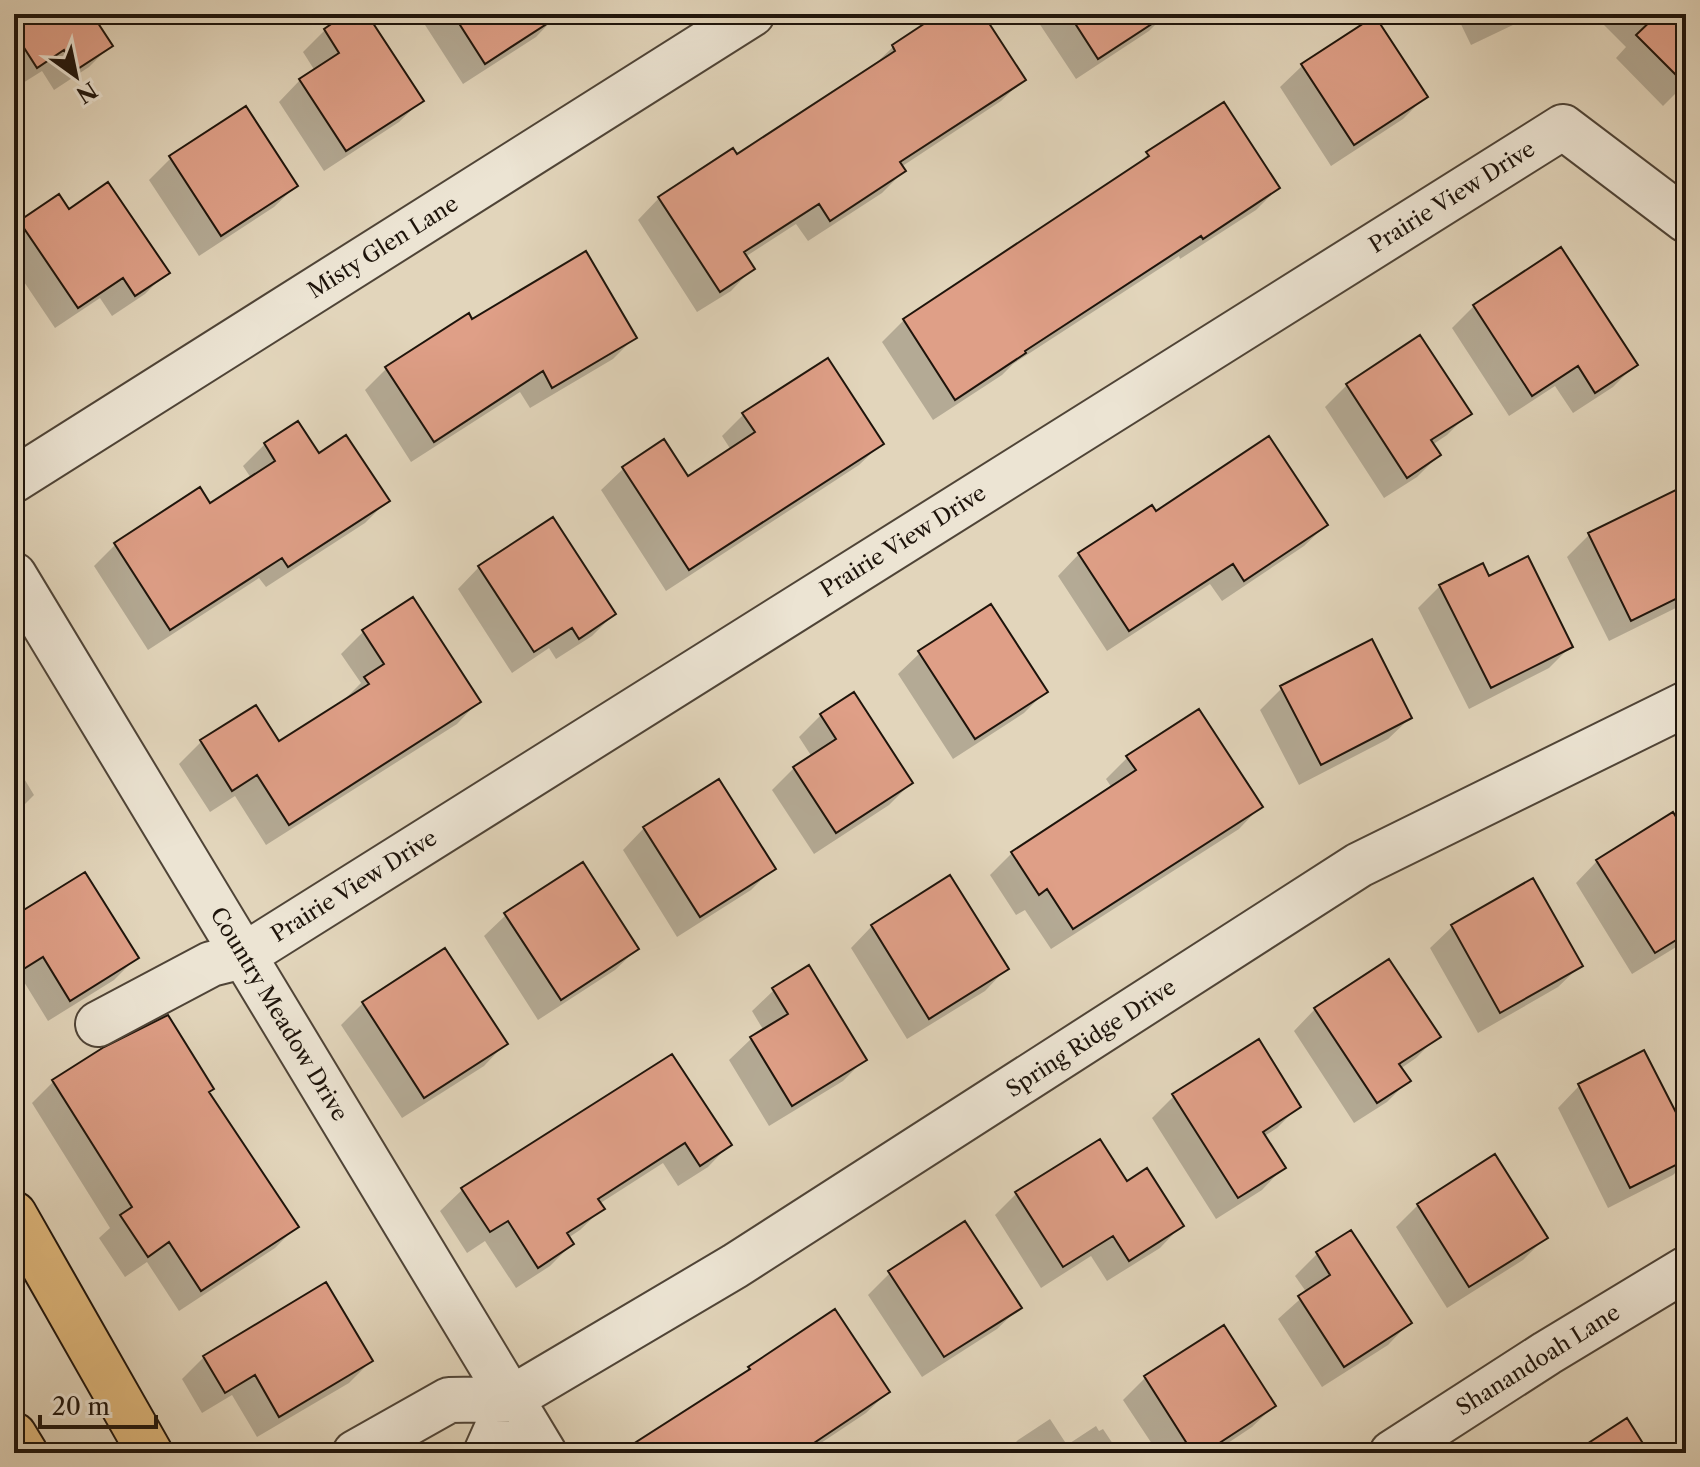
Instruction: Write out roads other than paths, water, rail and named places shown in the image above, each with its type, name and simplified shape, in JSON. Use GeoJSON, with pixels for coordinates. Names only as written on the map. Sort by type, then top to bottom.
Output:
{"type":"FeatureCollection","features":[{"type":"Feature","properties":{"kind":"main road"},"geometry":{"type":"LineString","coordinates":[[14,1214],[150,1453]]}},
{"type":"Feature","properties":{"kind":"main road"},"geometry":{"type":"LineString","coordinates":[[14,1435],[25,1453]]}},
{"type":"Feature","properties":{"kind":"street","name":"Misty Glen Lane"},"geometry":{"type":"LineString","coordinates":[[14,480],[752,14]]}},
{"type":"Feature","properties":{"kind":"street","name":"Prairie View Drive"},"geometry":{"type":"LineString","coordinates":[[98,1024],[211,964],[243,956],[1563,127],[1686,220]]}},
{"type":"Feature","properties":{"kind":"street","name":"Country Meadow Drive"},"geometry":{"type":"LineString","coordinates":[[14,575],[544,1453]]}},
{"type":"Feature","properties":{"kind":"street","name":"Spring Ridge Drive"},"geometry":{"type":"LineString","coordinates":[[355,1453],[449,1400],[510,1399],[735,1266],[1359,865],[1686,704]]}},
{"type":"Feature","properties":{"kind":"street","name":"Shanandoah Lane"},"geometry":{"type":"LineString","coordinates":[[1392,1453],[1547,1353],[1686,1269]]}},
{"type":"Feature","properties":{"kind":"street"},"geometry":{"type":"LineString","coordinates":[[486,1453],[510,1399]]}}]}
